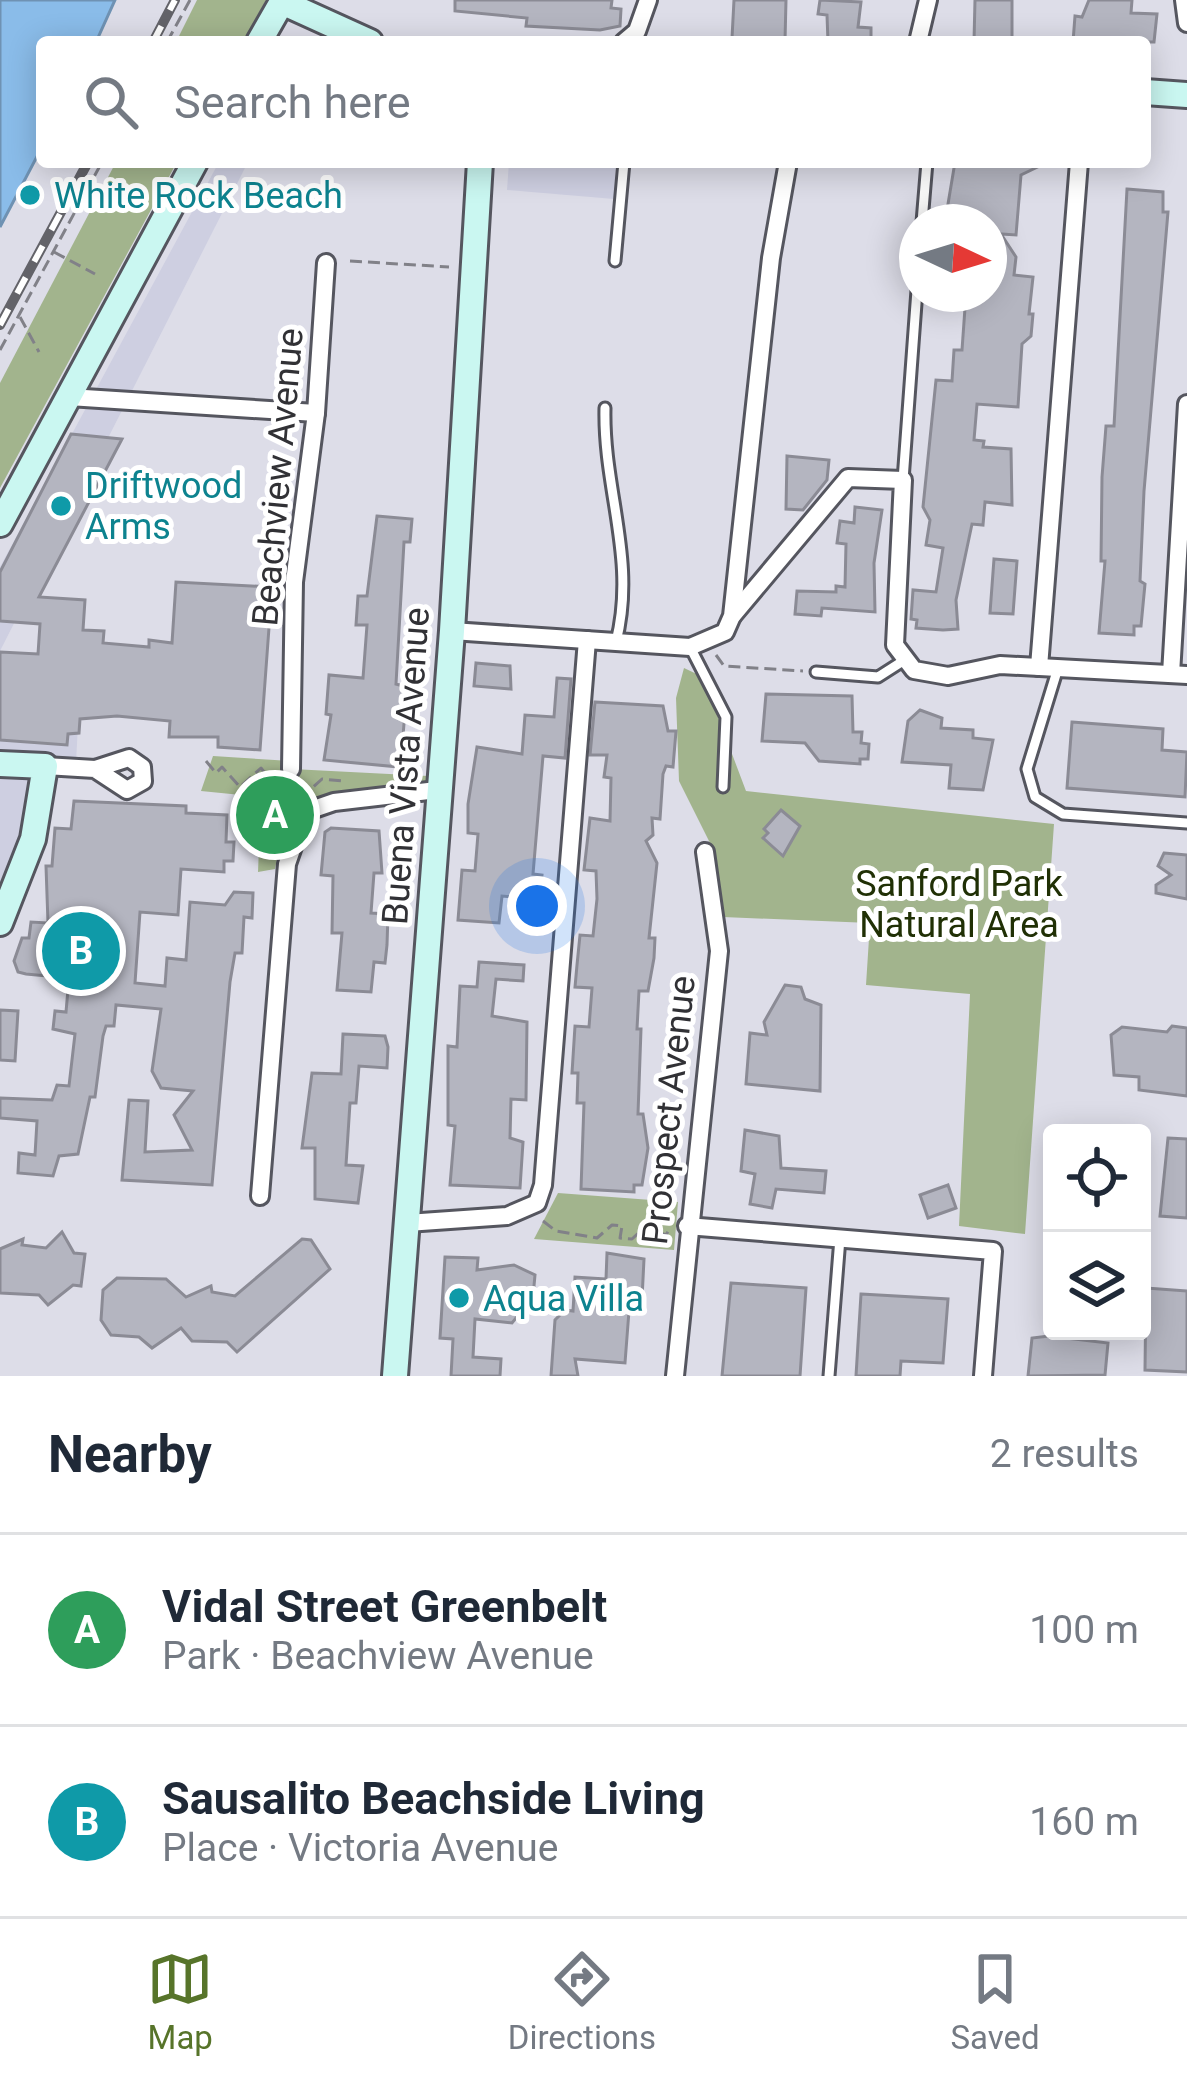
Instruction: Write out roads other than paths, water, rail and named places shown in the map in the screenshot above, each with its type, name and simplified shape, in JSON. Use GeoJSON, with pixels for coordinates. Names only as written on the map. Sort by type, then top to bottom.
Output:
{"type":"FeatureCollection","features":[{"type":"Feature","properties":{"kind":"street"},"geometry":{"type":"LineString","coordinates":[[631,36],[647,0]]}},
{"type":"Feature","properties":{"kind":"street"},"geometry":{"type":"LineString","coordinates":[[919,36],[928,0]]}},
{"type":"Feature","properties":{"kind":"street"},"geometry":{"type":"LineString","coordinates":[[1184,0],[1187,23]]}},
{"type":"Feature","properties":{"kind":"street"},"geometry":{"type":"LineString","coordinates":[[262,36],[282,1],[357,36]]}},
{"type":"Feature","properties":{"kind":"street"},"geometry":{"type":"LineString","coordinates":[[1151,92],[1187,95]]}},
{"type":"Feature","properties":{"kind":"street"},"geometry":{"type":"LineString","coordinates":[[0,524],[191,168]]}},
{"type":"Feature","properties":{"kind":"street","name":"Buena Vista Avenue"},"geometry":{"type":"LineString","coordinates":[[395,1376],[452,632],[480,168]]}},
{"type":"Feature","properties":{"kind":"street"},"geometry":{"type":"LineString","coordinates":[[732,616],[771,258],[787,168]]}},
{"type":"Feature","properties":{"kind":"street"},"geometry":{"type":"LineString","coordinates":[[1048,667],[1078,168]]}},
{"type":"Feature","properties":{"kind":"street","name":"Beachview Avenue"},"geometry":{"type":"LineString","coordinates":[[291,769],[294,582],[316,413],[326,263]]}},
{"type":"Feature","properties":{"kind":"street"},"geometry":{"type":"LineString","coordinates":[[69,398],[316,413]]}},
{"type":"Feature","properties":{"kind":"street"},"geometry":{"type":"LineString","coordinates":[[452,632],[691,647],[725,632],[732,616],[848,478],[903,480],[895,645],[903,661],[930,676],[1000,664],[1179,674],[1187,404]]}},
{"type":"Feature","properties":{"kind":"street"},"geometry":{"type":"LineString","coordinates":[[407,1223],[507,1216],[529,1208],[543,1185],[586,640]]}},
{"type":"Feature","properties":{"kind":"street"},"geometry":{"type":"LineString","coordinates":[[0,764],[95,769]]}},
{"type":"Feature","properties":{"kind":"street"},"geometry":{"type":"LineString","coordinates":[[3,911],[33,838],[45,766]]}},
{"type":"Feature","properties":{"kind":"street"},"geometry":{"type":"LineString","coordinates":[[260,1196],[287,864],[305,812],[334,802],[437,790]]}},
{"type":"Feature","properties":{"kind":"street","name":"Prospect Avenue"},"geometry":{"type":"LineString","coordinates":[[675,1376],[719,951],[705,852]]}},
{"type":"Feature","properties":{"kind":"street"},"geometry":{"type":"LineString","coordinates":[[688,1226],[993,1251],[983,1376]]}},
{"type":"Feature","properties":{"kind":"lane"},"geometry":{"type":"LineString","coordinates":[[615,261],[623,168]]}},
{"type":"Feature","properties":{"kind":"lane"},"geometry":{"type":"LineString","coordinates":[[924,204],[926,168]]}},
{"type":"Feature","properties":{"kind":"lane"},"geometry":{"type":"LineString","coordinates":[[903,480],[915,312]]}},
{"type":"Feature","properties":{"kind":"lane"},"geometry":{"type":"LineString","coordinates":[[605,408],[615,517],[627,566],[616,642]]}},
{"type":"Feature","properties":{"kind":"lane"},"geometry":{"type":"LineString","coordinates":[[691,647],[726,717],[723,787]]}},
{"type":"Feature","properties":{"kind":"lane"},"geometry":{"type":"LineString","coordinates":[[816,672],[878,677],[903,661]]}},
{"type":"Feature","properties":{"kind":"lane"},"geometry":{"type":"LineString","coordinates":[[1048,667],[1027,769],[1035,796],[1064,814],[1187,823]]}},
{"type":"Feature","properties":{"kind":"lane"},"geometry":{"type":"LineString","coordinates":[[829,1376],[841,1238]]}},
{"type":"Feature","properties":{"kind":"water"},"geometry":{"type":"Polygon","coordinates":[[[0,0],[115,0],[99,36],[36,36],[36,158],[0,227],[0,0]]]}},
{"type":"Feature","properties":{"kind":"railway"},"geometry":{"type":"LineString","coordinates":[[156,36],[175,0]]}},
{"type":"Feature","properties":{"kind":"railway"},"geometry":{"type":"LineString","coordinates":[[0,325],[85,168]]}},
{"type":"Feature","properties":{"kind":"place","name":"White Rock Beach"},"geometry":{"type":"Point","coordinates":[30,195]}},
{"type":"Feature","properties":{"kind":"place","name":"Driftwood Arms"},"geometry":{"type":"Point","coordinates":[61,506]}},
{"type":"Feature","properties":{"kind":"place","name":"Vidal Street Greenbelt"},"geometry":{"type":"Point","coordinates":[275,815]}},
{"type":"Feature","properties":{"kind":"place","name":"Sausalito Beachside Living"},"geometry":{"type":"Point","coordinates":[81,951]}},
{"type":"Feature","properties":{"kind":"place","name":"Aqua Villa"},"geometry":{"type":"Point","coordinates":[459,1298]}},
{"type":"Feature","properties":{"kind":"park label","name":"Sanford Park Natural Area"},"geometry":{"type":"Point","coordinates":[959,904]}}]}
